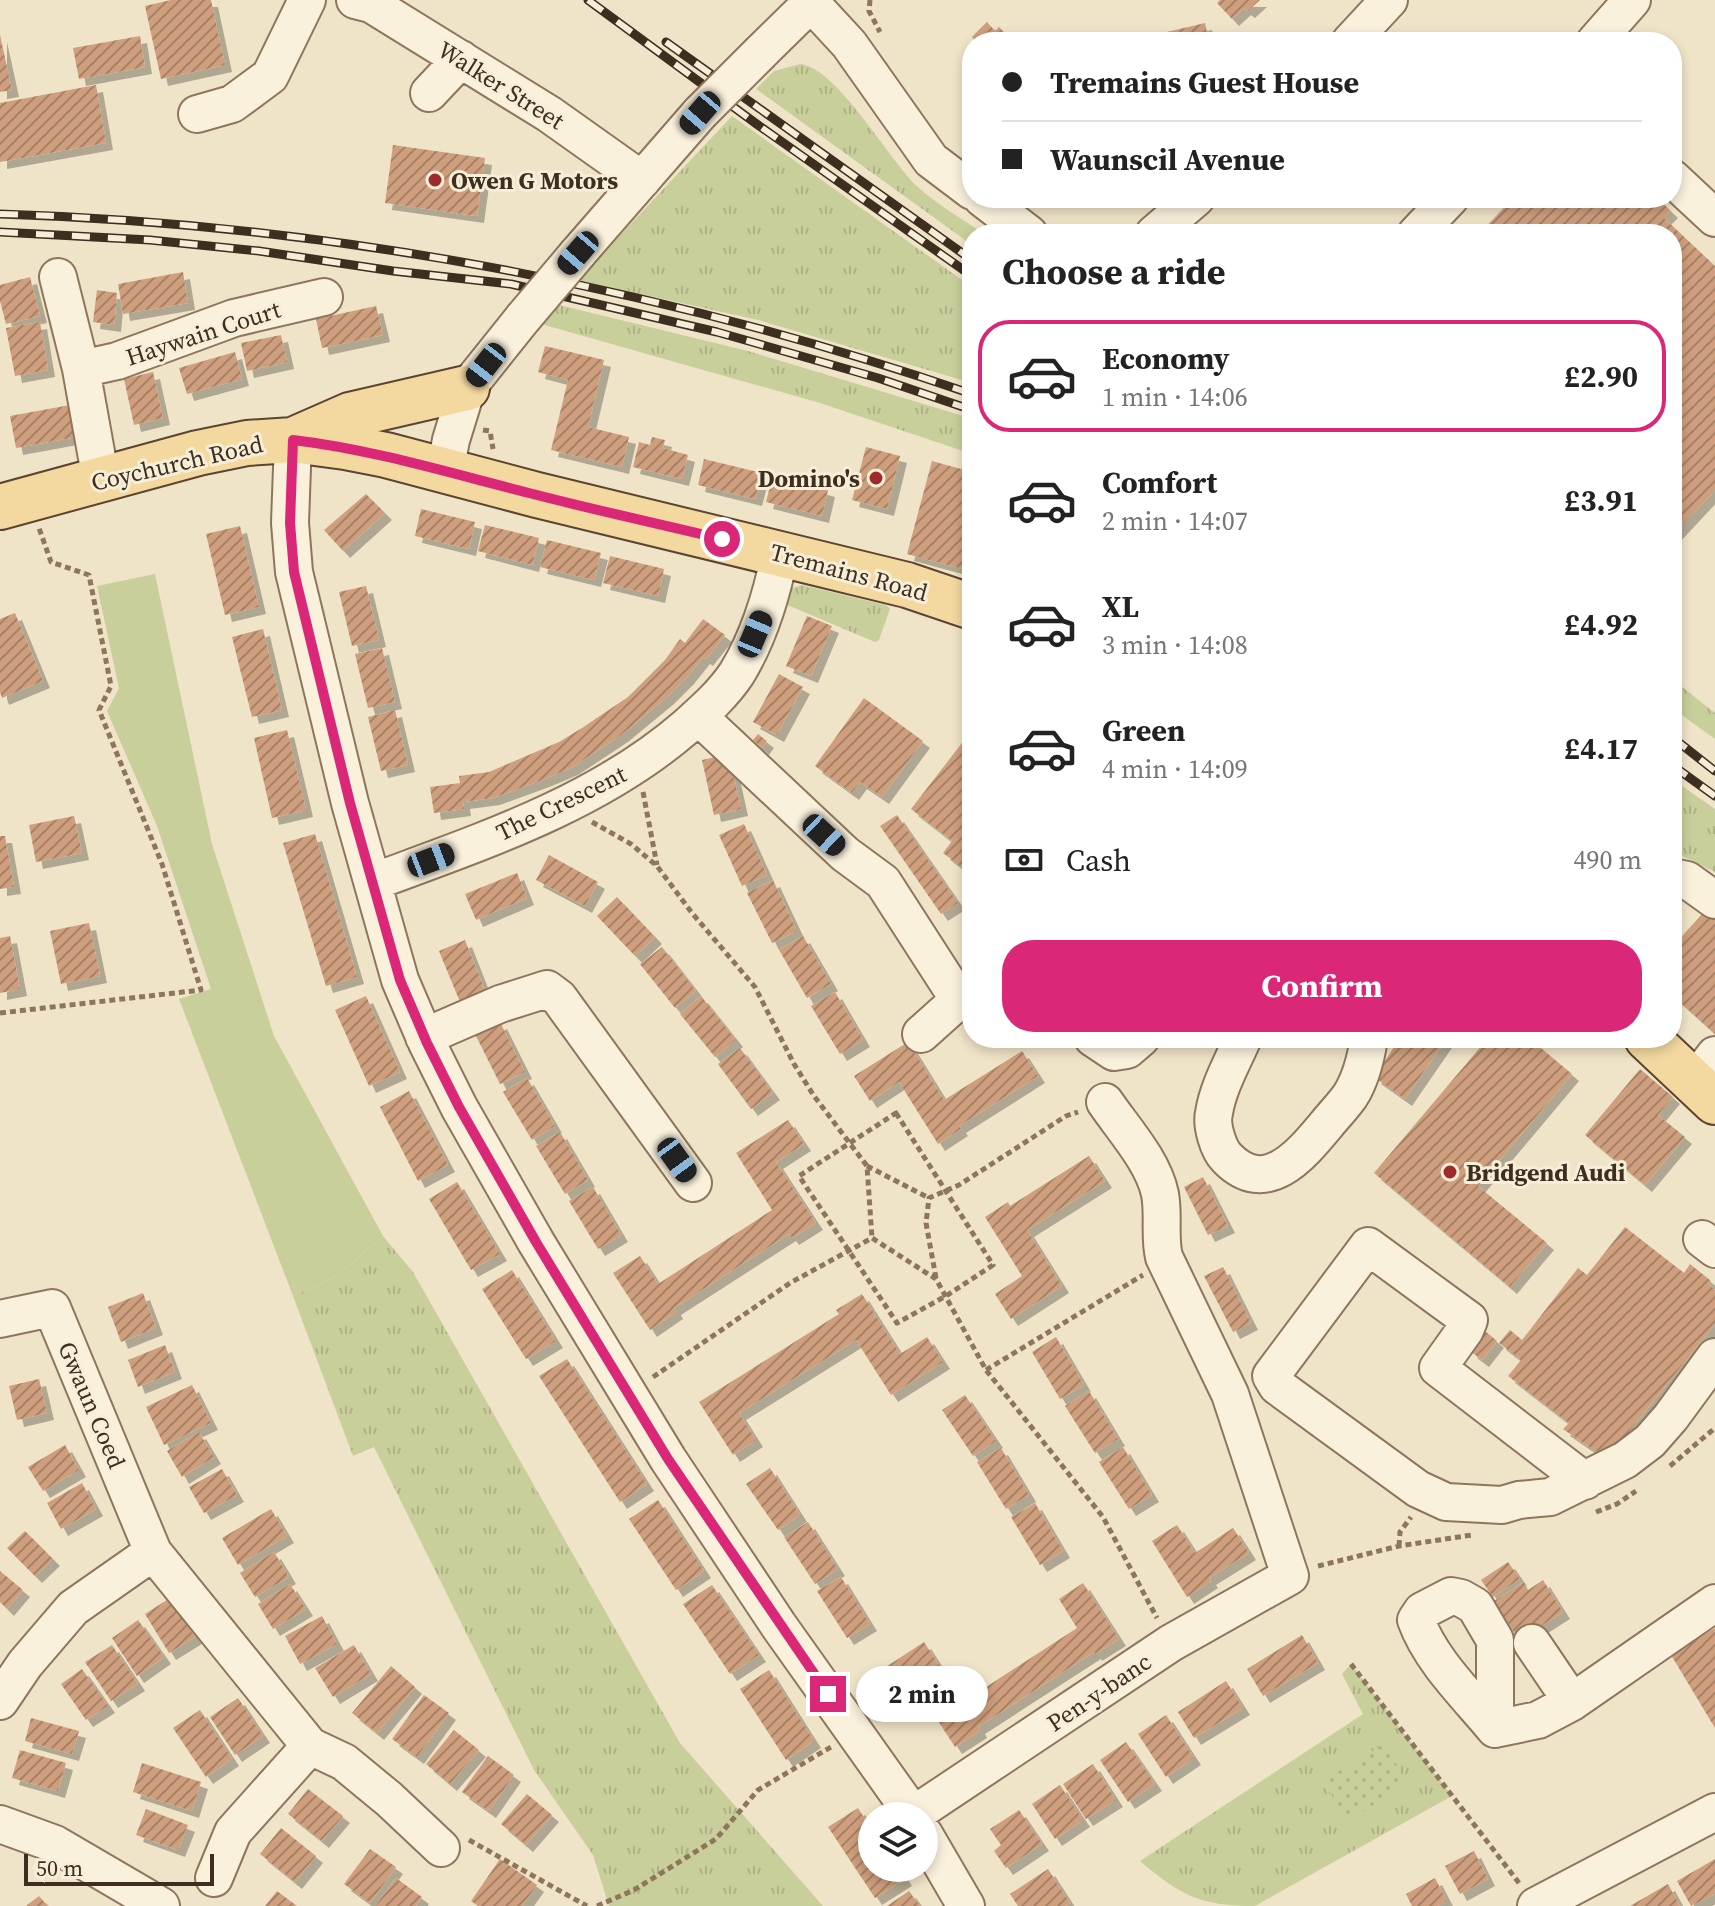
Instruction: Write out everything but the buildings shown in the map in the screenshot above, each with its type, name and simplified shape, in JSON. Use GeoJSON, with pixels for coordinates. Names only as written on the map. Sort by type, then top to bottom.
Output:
{"type":"FeatureCollection","features":[{"type":"Feature","properties":{"kind":"main road"},"geometry":{"type":"LineString","coordinates":[[293,440],[350,415],[467,388]]}},
{"type":"Feature","properties":{"kind":"main road","name":"Coychurch Road"},"geometry":{"type":"LineString","coordinates":[[19,516],[101,480],[247,443],[293,440],[345,447],[445,471]]}},
{"type":"Feature","properties":{"kind":"main road","name":"Tremains Road"},"geometry":{"type":"LineString","coordinates":[[445,471],[907,585],[962,604]]}},
{"type":"Feature","properties":{"kind":"main road"},"geometry":{"type":"LineString","coordinates":[[1662,1048],[1708,1080]]}},
{"type":"Feature","properties":{"kind":"street"},"geometry":{"type":"LineString","coordinates":[[197,114],[232,104],[270,76],[307,0]]}},
{"type":"Feature","properties":{"kind":"street","name":"Walker Street"},"geometry":{"type":"LineString","coordinates":[[355,0],[371,4],[549,114],[642,180]]}},
{"type":"Feature","properties":{"kind":"street"},"geometry":{"type":"LineString","coordinates":[[1359,32],[1389,0]]}},
{"type":"Feature","properties":{"kind":"street"},"geometry":{"type":"LineString","coordinates":[[1604,32],[1632,0]]}},
{"type":"Feature","properties":{"kind":"street"},"geometry":{"type":"LineString","coordinates":[[445,471],[467,388],[578,253],[700,113],[812,1],[849,44],[931,160],[962,183]]}},
{"type":"Feature","properties":{"kind":"street"},"geometry":{"type":"LineString","coordinates":[[429,93],[461,59]]}},
{"type":"Feature","properties":{"kind":"street"},"geometry":{"type":"LineString","coordinates":[[1682,187],[1715,218]]}},
{"type":"Feature","properties":{"kind":"street"},"geometry":{"type":"LineString","coordinates":[[995,208],[1016,224]]}},
{"type":"Feature","properties":{"kind":"street"},"geometry":{"type":"LineString","coordinates":[[1166,224],[1184,208]]}},
{"type":"Feature","properties":{"kind":"street"},"geometry":{"type":"LineString","coordinates":[[1425,224],[1441,208]]}},
{"type":"Feature","properties":{"kind":"street"},"geometry":{"type":"LineString","coordinates":[[58,277],[81,369],[101,480]]}},
{"type":"Feature","properties":{"kind":"street","name":"Haywain Court"},"geometry":{"type":"LineString","coordinates":[[81,369],[117,361],[234,318],[324,297]]}},
{"type":"Feature","properties":{"kind":"street"},"geometry":{"type":"LineString","coordinates":[[293,440],[290,523],[294,572],[350,803],[400,980],[424,1037],[459,1107],[528,1229],[668,1459],[903,1802]]}},
{"type":"Feature","properties":{"kind":"street","name":"The Crescent"},"geometry":{"type":"LineString","coordinates":[[373,882],[560,808],[638,765],[711,704],[737,673],[772,596],[780,553]]}},
{"type":"Feature","properties":{"kind":"street"},"geometry":{"type":"LineString","coordinates":[[698,716],[845,854],[883,882],[959,1000],[921,1034]]}},
{"type":"Feature","properties":{"kind":"street"},"geometry":{"type":"LineString","coordinates":[[1682,879],[1715,900]]}},
{"type":"Feature","properties":{"kind":"street"},"geometry":{"type":"LineString","coordinates":[[424,1037],[500,1004],[547,989],[559,998],[693,1183]]}},
{"type":"Feature","properties":{"kind":"street"},"geometry":{"type":"LineString","coordinates":[[1108,1048],[1114,1052],[1129,1048]]}},
{"type":"Feature","properties":{"kind":"street"},"geometry":{"type":"LineString","coordinates":[[1239,1048],[1216,1102],[1213,1117],[1221,1152],[1236,1167],[1255,1175],[1281,1170],[1314,1139],[1350,1095],[1368,1048]]}},
{"type":"Feature","properties":{"kind":"street"},"geometry":{"type":"LineString","coordinates":[[1105,1102],[1147,1163],[1160,1194],[1160,1241],[1166,1261]]}},
{"type":"Feature","properties":{"kind":"street"},"geometry":{"type":"LineString","coordinates":[[1585,1481],[1438,1368],[1469,1320],[1368,1246],[1271,1376],[1277,1386],[1418,1489],[1446,1502],[1502,1505],[1550,1497],[1585,1481],[1625,1460],[1650,1441],[1671,1417],[1715,1357]]}},
{"type":"Feature","properties":{"kind":"street","name":"Pen-y-banc"},"geometry":{"type":"LineString","coordinates":[[934,1802],[1171,1643],[1290,1576],[1230,1394],[1166,1261]]}},
{"type":"Feature","properties":{"kind":"street","name":"Gwaun Coed"},"geometry":{"type":"LineString","coordinates":[[0,1319],[52,1308],[153,1552],[310,1746],[344,1762],[438,1845]]}},
{"type":"Feature","properties":{"kind":"street"},"geometry":{"type":"LineString","coordinates":[[0,1701],[25,1664],[73,1608],[153,1552]]}},
{"type":"Feature","properties":{"kind":"street"},"geometry":{"type":"LineString","coordinates":[[1495,1729],[1538,1720],[1572,1702],[1715,1603]]}},
{"type":"Feature","properties":{"kind":"street"},"geometry":{"type":"LineString","coordinates":[[1532,1643],[1572,1702]]}},
{"type":"Feature","properties":{"kind":"street"},"geometry":{"type":"LineString","coordinates":[[214,1878],[233,1832],[310,1746]]}},
{"type":"Feature","properties":{"kind":"street"},"geometry":{"type":"LineString","coordinates":[[1536,1906],[1715,1812]]}},
{"type":"Feature","properties":{"kind":"street"},"geometry":{"type":"LineString","coordinates":[[0,1824],[55,1844],[144,1901]]}},
{"type":"Feature","properties":{"kind":"street"},"geometry":{"type":"LineString","coordinates":[[938,1858],[966,1906]]}},
{"type":"Feature","properties":{"kind":"path"},"geometry":{"type":"LineString","coordinates":[[0,1013],[201,990],[162,864],[99,710],[111,686],[89,575],[51,562],[19,516]]}},
{"type":"Feature","properties":{"kind":"path"},"geometry":{"type":"LineString","coordinates":[[638,765],[657,866]]}},
{"type":"Feature","properties":{"kind":"path"},"geometry":{"type":"LineString","coordinates":[[560,808],[631,844],[657,866],[755,987],[794,1064],[867,1166],[929,1198]]}},
{"type":"Feature","properties":{"kind":"path"},"geometry":{"type":"LineString","coordinates":[[929,1198],[1066,1116],[1105,1102]]}},
{"type":"Feature","properties":{"kind":"path"},"geometry":{"type":"LineString","coordinates":[[896,1113],[947,1190],[993,1265],[897,1323],[799,1176],[896,1113]]}},
{"type":"Feature","properties":{"kind":"path"},"geometry":{"type":"LineString","coordinates":[[867,1166],[872,1238]]}},
{"type":"Feature","properties":{"kind":"path"},"geometry":{"type":"LineString","coordinates":[[929,1198],[926,1223],[936,1279],[986,1370],[1103,1517],[1171,1643]]}},
{"type":"Feature","properties":{"kind":"path"},"geometry":{"type":"LineString","coordinates":[[629,1394],[790,1283],[872,1238]]}},
{"type":"Feature","properties":{"kind":"path"},"geometry":{"type":"LineString","coordinates":[[872,1238],[936,1279]]}},
{"type":"Feature","properties":{"kind":"path"},"geometry":{"type":"LineString","coordinates":[[986,1370],[1166,1261]]}},
{"type":"Feature","properties":{"kind":"path"},"geometry":{"type":"LineString","coordinates":[[1399,1546],[1400,1532],[1407,1523]]}},
{"type":"Feature","properties":{"kind":"path"},"geometry":{"type":"LineString","coordinates":[[1351,1664],[1536,1906]]}},
{"type":"Feature","properties":{"kind":"path"},"geometry":{"type":"LineString","coordinates":[[597,1906],[634,1890],[716,1839],[758,1790],[855,1732]]}},
{"type":"Feature","properties":{"kind":"path"},"geometry":{"type":"LineString","coordinates":[[438,1845],[469,1840],[587,1906]]}},
{"type":"Feature","properties":{"kind":"green space"},"geometry":{"type":"Polygon","coordinates":[[[800,64],[815,69],[830,81],[906,175],[969,224],[962,224],[962,238],[756,89],[774,71],[800,64]]]}},
{"type":"Feature","properties":{"kind":"green space"},"geometry":{"type":"Polygon","coordinates":[[[732,116],[962,280],[962,380],[758,320],[578,280],[732,116]]]}},
{"type":"Feature","properties":{"kind":"green space"},"geometry":{"type":"Polygon","coordinates":[[[555,304],[748,351],[962,416],[962,451],[820,403],[541,324],[555,304]]]}},
{"type":"Feature","properties":{"kind":"green space"},"geometry":{"type":"Polygon","coordinates":[[[155,574],[212,844],[274,1036],[383,1236],[337,1276],[293,1296],[179,999],[211,989],[157,826],[107,711],[119,688],[97,586],[155,574]]]}},
{"type":"Feature","properties":{"kind":"green space"},"geometry":{"type":"Polygon","coordinates":[[[802,585],[886,605],[890,609],[879,640],[875,642],[785,604],[789,589],[802,585]]]}},
{"type":"Feature","properties":{"kind":"green space"},"geometry":{"type":"Polygon","coordinates":[[[1682,687],[1715,713],[1715,739],[1682,715],[1682,687]]]}},
{"type":"Feature","properties":{"kind":"green space"},"geometry":{"type":"Polygon","coordinates":[[[1682,786],[1715,809],[1715,872],[1682,856],[1682,786]]]}},
{"type":"Feature","properties":{"kind":"green space"},"geometry":{"type":"Polygon","coordinates":[[[383,1236],[413,1272],[680,1743],[823,1906],[609,1906],[593,1855],[534,1770],[374,1447],[353,1456],[293,1296],[337,1276],[383,1236]]]}},
{"type":"Feature","properties":{"kind":"green space"},"geometry":{"type":"Polygon","coordinates":[[[1351,1664],[1452,1796],[1255,1906],[1220,1904],[1193,1897],[1168,1883],[1140,1861],[1363,1714],[1342,1674],[1351,1664]]]}},
{"type":"Feature","properties":{"kind":"green space"},"geometry":{"type":"Polygon","coordinates":[[[1384,1744],[1408,1784],[1347,1821],[1323,1781],[1384,1744]]]}},
{"type":"Feature","properties":{"kind":"railway"},"geometry":{"type":"LineString","coordinates":[[588,0],[962,269]]}},
{"type":"Feature","properties":{"kind":"railway"},"geometry":{"type":"LineString","coordinates":[[666,42],[962,253]]}},
{"type":"Feature","properties":{"kind":"railway"},"geometry":{"type":"LineString","coordinates":[[0,214],[124,220],[247,231],[370,247],[493,268],[735,322],[962,391]]}},
{"type":"Feature","properties":{"kind":"railway"},"geometry":{"type":"LineString","coordinates":[[0,232],[150,240],[259,251],[393,271],[511,284],[717,332],[878,378],[962,407]]}},
{"type":"Feature","properties":{"kind":"railway"},"geometry":{"type":"LineString","coordinates":[[1682,745],[1715,771]]}},
{"type":"Feature","properties":{"kind":"railway"},"geometry":{"type":"LineString","coordinates":[[1682,772],[1715,796]]}},
{"type":"Feature","properties":{"kind":"place","name":"Owen G Motors"},"geometry":{"type":"Point","coordinates":[435,180]}},
{"type":"Feature","properties":{"kind":"place","name":"Domino's"},"geometry":{"type":"Point","coordinates":[876,478]}},
{"type":"Feature","properties":{"kind":"place","name":"Bridgend Audi"},"geometry":{"type":"Point","coordinates":[1450,1172]}},
{"type":"Feature","properties":{"kind":"route"},"geometry":{"type":"LineString","coordinates":[[722,539],[386,455],[293,440],[290,523],[294,572],[350,803],[400,980],[459,1107],[536,1242],[668,1459],[828,1694]]}}]}
